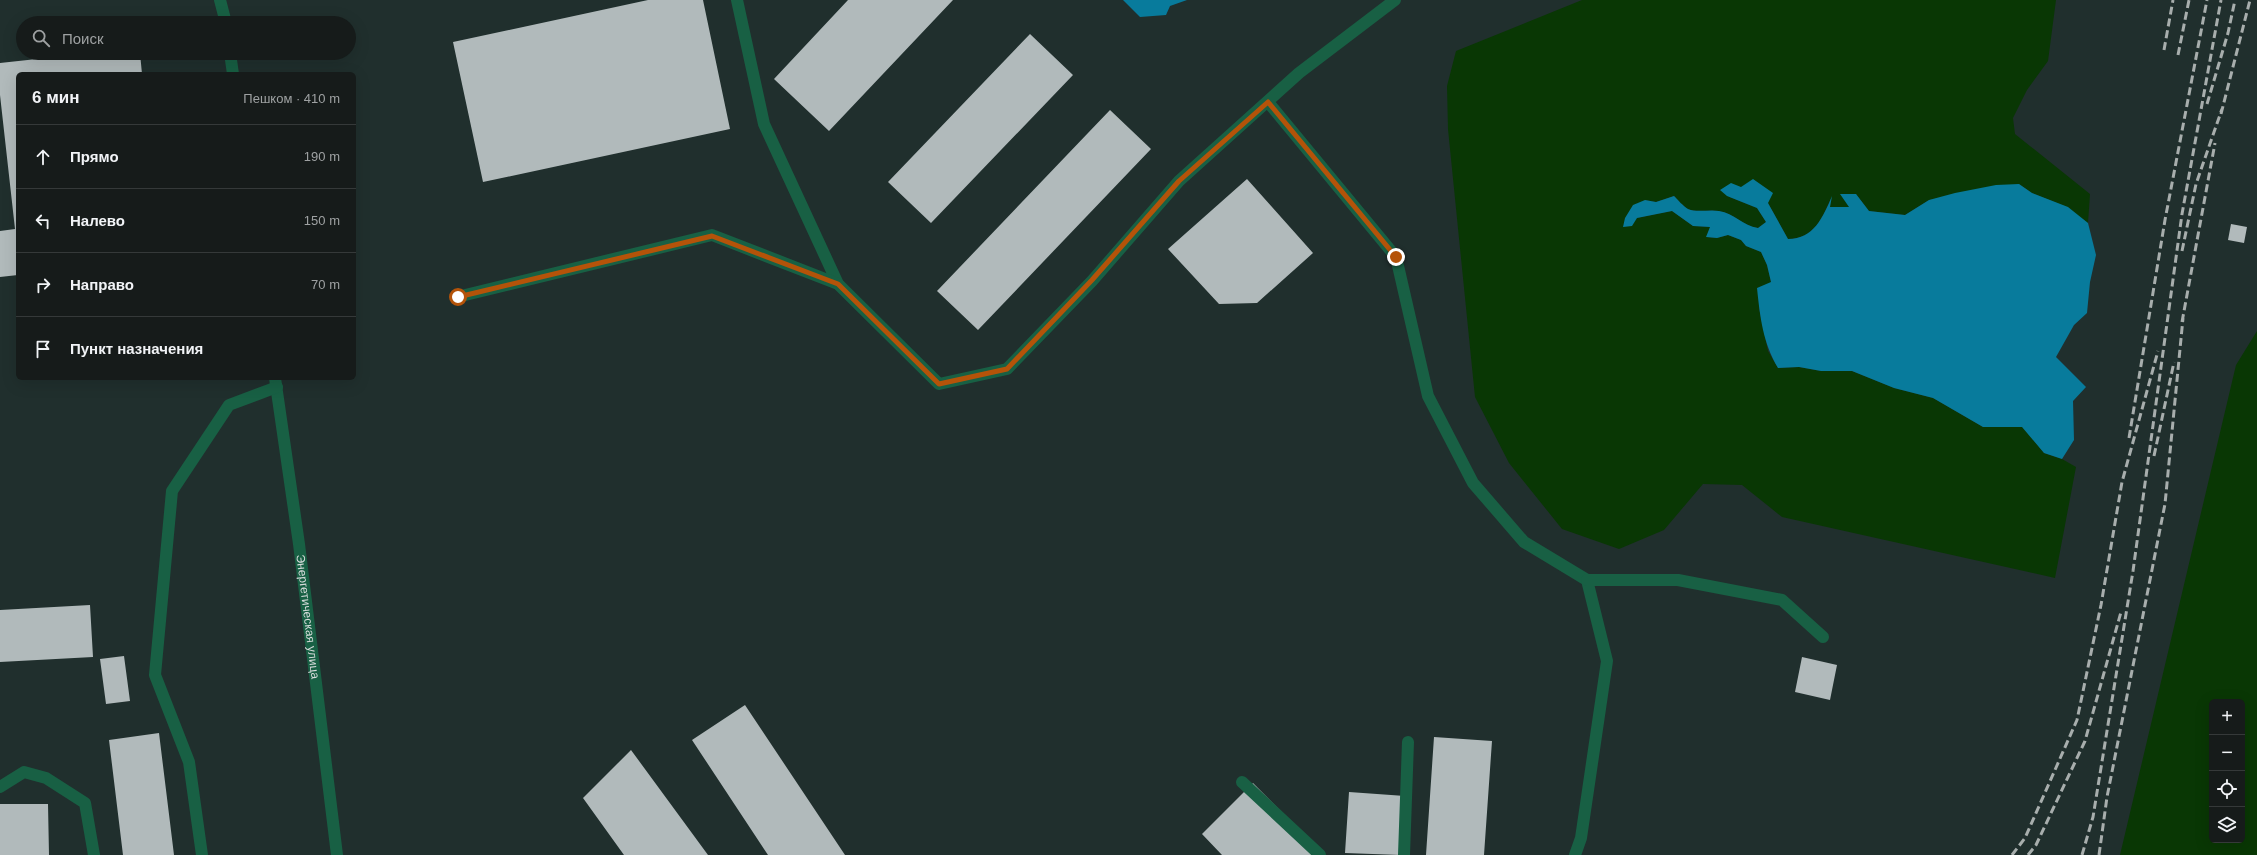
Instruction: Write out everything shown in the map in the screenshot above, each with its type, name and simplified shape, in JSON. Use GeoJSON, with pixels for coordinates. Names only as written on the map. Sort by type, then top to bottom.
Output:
{"type":"FeatureCollection","features":[{"type":"Feature","properties":{"kind":"street"},"geometry":{"type":"LineString","coordinates":[[220,0],[224,16]]}},
{"type":"Feature","properties":{"kind":"street"},"geometry":{"type":"LineString","coordinates":[[737,0],[764,124],[838,284],[939,384],[1007,369],[1092,280],[1179,181],[1299,73],[1395,0]]}},
{"type":"Feature","properties":{"kind":"street"},"geometry":{"type":"LineString","coordinates":[[231,60],[233,72]]}},
{"type":"Feature","properties":{"kind":"street"},"geometry":{"type":"LineString","coordinates":[[1268,102],[1396,257],[1428,396],[1473,483],[1524,542],[1587,580],[1678,580],[1782,600],[1823,637]]}},
{"type":"Feature","properties":{"kind":"street"},"geometry":{"type":"LineString","coordinates":[[458,297],[712,236],[838,284]]}},
{"type":"Feature","properties":{"kind":"street"},"geometry":{"type":"LineString","coordinates":[[202,855],[190,762],[156,674],[172,491],[229,405],[276,383]]}},
{"type":"Feature","properties":{"kind":"street","name":"Энергетическая улица"},"geometry":{"type":"LineString","coordinates":[[276,383],[299,544],[337,855]]}},
{"type":"Feature","properties":{"kind":"street"},"geometry":{"type":"LineString","coordinates":[[1575,855],[1581,838],[1607,661],[1587,580]]}},
{"type":"Feature","properties":{"kind":"street"},"geometry":{"type":"LineString","coordinates":[[1404,855],[1408,742]]}},
{"type":"Feature","properties":{"kind":"street"},"geometry":{"type":"LineString","coordinates":[[0,787],[24,772],[46,778],[85,803],[94,855]]}},
{"type":"Feature","properties":{"kind":"street"},"geometry":{"type":"LineString","coordinates":[[1242,782],[1320,855]]}},
{"type":"Feature","properties":{"kind":"shaded area"},"geometry":{"type":"Polygon","coordinates":[[[0,0],[2257,0],[2257,855],[0,855],[0,0]]]}},
{"type":"Feature","properties":{"kind":"green space"},"geometry":{"type":"Polygon","coordinates":[[[1582,0],[2056,0],[2048,61],[2027,90],[2013,118],[2015,134],[2090,194],[2088,223],[2064,206],[2032,193],[2019,184],[1929,200],[1905,215],[1869,211],[1856,194],[1841,194],[1850,207],[1829,207],[1831,198],[1820,220],[1810,232],[1804,236],[1788,239],[1768,203],[1727,196],[1757,208],[1766,222],[1758,228],[1748,225],[1724,212],[1688,209],[1674,196],[1656,202],[1645,200],[1637,218],[1672,211],[1693,226],[1710,227],[1707,237],[1717,238],[1728,235],[1741,240],[1746,246],[1761,252],[1767,265],[1771,282],[1759,308],[1768,351],[1778,368],[1799,367],[1821,371],[1852,371],[1894,388],[1933,398],[1983,427],[2023,427],[2044,453],[2062,459],[2076,467],[2055,578],[1782,517],[1742,485],[1703,484],[1664,530],[1619,549],[1562,529],[1509,463],[1475,397],[1448,129],[1447,86],[1456,51],[1582,0]]]}},
{"type":"Feature","properties":{"kind":"green space"},"geometry":{"type":"Polygon","coordinates":[[[2257,331],[2257,855],[2120,855],[2236,365],[2257,331]]]}},
{"type":"Feature","properties":{"kind":"water"},"geometry":{"type":"Polygon","coordinates":[[[1123,0],[1187,0],[1170,6],[1166,15],[1140,17],[1123,0]]]}},
{"type":"Feature","properties":{"kind":"water"},"geometry":{"type":"Polygon","coordinates":[[[1753,179],[1773,193],[1768,203],[1788,239],[1797,238],[1811,231],[1821,219],[1832,196],[1830,207],[1849,207],[1840,194],[1856,194],[1869,211],[1905,215],[1929,200],[1996,185],[2019,184],[2032,193],[2068,207],[2088,223],[2096,255],[2090,282],[2087,313],[2074,325],[2056,357],[2086,387],[2073,401],[2074,440],[2062,459],[2044,453],[2022,427],[1983,427],[1933,398],[1894,388],[1852,371],[1821,371],[1799,367],[1778,368],[1769,349],[1763,330],[1759,309],[1757,288],[1771,282],[1767,265],[1761,252],[1746,246],[1741,240],[1728,235],[1717,238],[1706,237],[1710,227],[1693,226],[1672,211],[1637,218],[1632,226],[1623,227],[1625,218],[1633,205],[1645,200],[1656,202],[1674,196],[1688,209],[1696,211],[1724,212],[1748,225],[1758,228],[1766,222],[1757,208],[1727,196],[1720,190],[1731,183],[1741,187],[1753,179]]]}},
{"type":"Feature","properties":{"kind":"building"},"geometry":{"type":"Polygon","coordinates":[[[648,0],[703,0],[730,129],[483,182],[453,42],[648,0]]]}},
{"type":"Feature","properties":{"kind":"building"},"geometry":{"type":"Polygon","coordinates":[[[848,0],[953,0],[829,131],[774,79],[848,0]]]}},
{"type":"Feature","properties":{"kind":"building"},"geometry":{"type":"Polygon","coordinates":[[[1030,34],[1073,75],[931,223],[888,182],[1030,34]]]}},
{"type":"Feature","properties":{"kind":"building"},"geometry":{"type":"Polygon","coordinates":[[[28,60],[141,60],[142,72],[16,72],[16,275],[0,277],[0,231],[15,229],[0,95],[0,63],[28,60]]]}},
{"type":"Feature","properties":{"kind":"building"},"geometry":{"type":"Polygon","coordinates":[[[1110,110],[1151,149],[978,330],[937,291],[1110,110]]]}},
{"type":"Feature","properties":{"kind":"building"},"geometry":{"type":"Polygon","coordinates":[[[1247,179],[1313,253],[1257,303],[1219,304],[1168,249],[1247,179]]]}},
{"type":"Feature","properties":{"kind":"building"},"geometry":{"type":"Polygon","coordinates":[[[2231,224],[2247,227],[2244,243],[2228,240],[2231,224]]]}},
{"type":"Feature","properties":{"kind":"building"},"geometry":{"type":"Polygon","coordinates":[[[90,605],[93,657],[0,662],[0,610],[90,605]]]}},
{"type":"Feature","properties":{"kind":"building"},"geometry":{"type":"Polygon","coordinates":[[[124,656],[130,701],[106,704],[100,659],[124,656]]]}},
{"type":"Feature","properties":{"kind":"building"},"geometry":{"type":"Polygon","coordinates":[[[1802,657],[1837,665],[1830,700],[1795,692],[1802,657]]]}},
{"type":"Feature","properties":{"kind":"building"},"geometry":{"type":"Polygon","coordinates":[[[745,705],[845,855],[768,855],[692,740],[745,705]]]}},
{"type":"Feature","properties":{"kind":"building"},"geometry":{"type":"Polygon","coordinates":[[[159,733],[174,855],[123,855],[109,740],[159,733]]]}},
{"type":"Feature","properties":{"kind":"building"},"geometry":{"type":"Polygon","coordinates":[[[1434,737],[1492,741],[1484,855],[1426,855],[1434,737]]]}},
{"type":"Feature","properties":{"kind":"building"},"geometry":{"type":"Polygon","coordinates":[[[631,750],[708,855],[624,855],[583,798],[631,750]]]}},
{"type":"Feature","properties":{"kind":"building"},"geometry":{"type":"Polygon","coordinates":[[[1253,783],[1324,855],[1222,855],[1202,834],[1253,783]]]}},
{"type":"Feature","properties":{"kind":"building"},"geometry":{"type":"Polygon","coordinates":[[[1349,792],[1405,796],[1400,855],[1345,853],[1349,792]]]}},
{"type":"Feature","properties":{"kind":"building"},"geometry":{"type":"Polygon","coordinates":[[[0,804],[48,804],[49,855],[0,855],[0,804]]]}},
{"type":"Feature","properties":{"kind":"railway"},"geometry":{"type":"LineString","coordinates":[[2164,50],[2173,0]]}},
{"type":"Feature","properties":{"kind":"railway"},"geometry":{"type":"LineString","coordinates":[[2178,55],[2189,0]]}},
{"type":"Feature","properties":{"kind":"railway"},"geometry":{"type":"LineString","coordinates":[[2129,438],[2165,220],[2207,0]]}},
{"type":"Feature","properties":{"kind":"railway"},"geometry":{"type":"LineString","coordinates":[[2082,855],[2093,817],[2133,571],[2182,214],[2221,0]]}},
{"type":"Feature","properties":{"kind":"railway"},"geometry":{"type":"LineString","coordinates":[[2207,104],[2228,33],[2235,0]]}},
{"type":"Feature","properties":{"kind":"railway"},"geometry":{"type":"LineString","coordinates":[[2221,114],[2250,0]]}},
{"type":"Feature","properties":{"kind":"railway"},"geometry":{"type":"LineString","coordinates":[[2182,251],[2196,184],[2222,109]]}},
{"type":"Feature","properties":{"kind":"railway"},"geometry":{"type":"LineString","coordinates":[[2182,322],[2215,143]]}},
{"type":"Feature","properties":{"kind":"railway"},"geometry":{"type":"LineString","coordinates":[[2099,855],[2107,797],[2165,504],[2183,318]]}},
{"type":"Feature","properties":{"kind":"railway"},"geometry":{"type":"LineString","coordinates":[[2012,855],[2025,838],[2077,720],[2101,605],[2122,482],[2158,351]]}},
{"type":"Feature","properties":{"kind":"railway"},"geometry":{"type":"LineString","coordinates":[[2154,456],[2174,362]]}},
{"type":"Feature","properties":{"kind":"railway"},"geometry":{"type":"LineString","coordinates":[[2028,855],[2036,845],[2085,741],[2121,612]]}},
{"type":"Feature","properties":{"kind":"route"},"geometry":{"type":"LineString","coordinates":[[458,297],[712,236],[838,284],[939,384],[1007,369],[1092,280],[1179,181],[1268,102],[1396,257]]}}]}
